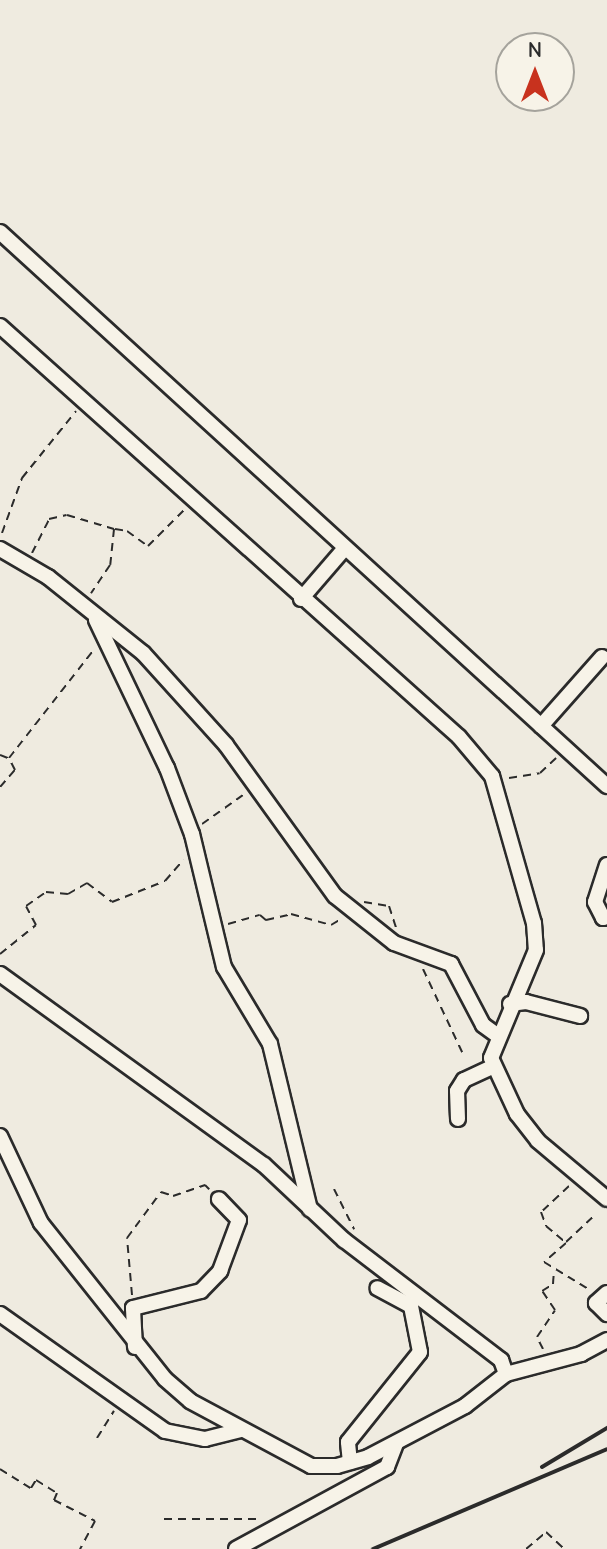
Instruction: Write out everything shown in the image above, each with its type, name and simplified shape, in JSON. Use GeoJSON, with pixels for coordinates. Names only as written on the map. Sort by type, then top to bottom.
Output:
{"type":"FeatureCollection","features":[{"type":"Feature","properties":{"kind":"street"},"geometry":{"type":"LineString","coordinates":[[0,232],[607,786]]}},
{"type":"Feature","properties":{"kind":"street"},"geometry":{"type":"LineString","coordinates":[[0,326],[301,599],[459,737],[492,776],[534,923],[536,950],[497,1035],[494,1066],[524,1123],[607,1199]]}},
{"type":"Feature","properties":{"kind":"street"},"geometry":{"type":"LineString","coordinates":[[301,599],[345,548]]}},
{"type":"Feature","properties":{"kind":"street"},"geometry":{"type":"LineString","coordinates":[[0,549],[26,564],[143,653],[186,698],[257,785],[349,909],[417,953],[451,964],[483,1025],[497,1035]]}},
{"type":"Feature","properties":{"kind":"street"},"geometry":{"type":"LineString","coordinates":[[95,616],[148,723],[192,834],[224,967],[270,1044],[311,1209]]}},
{"type":"Feature","properties":{"kind":"street"},"geometry":{"type":"LineString","coordinates":[[541,726],[602,657]]}},
{"type":"Feature","properties":{"kind":"street"},"geometry":{"type":"LineString","coordinates":[[607,865],[595,902],[603,918],[607,917]]}},
{"type":"Feature","properties":{"kind":"street"},"geometry":{"type":"LineString","coordinates":[[0,974],[252,1156],[354,1246],[501,1360],[506,1374]]}},
{"type":"Feature","properties":{"kind":"street"},"geometry":{"type":"LineString","coordinates":[[510,1004],[526,1002],[580,1016]]}},
{"type":"Feature","properties":{"kind":"street"},"geometry":{"type":"LineString","coordinates":[[458,1119],[457,1091],[464,1080],[494,1066]]}},
{"type":"Feature","properties":{"kind":"street"},"geometry":{"type":"LineString","coordinates":[[0,1136],[41,1223],[135,1347],[190,1401],[311,1466],[350,1462],[396,1444],[465,1406],[506,1374],[607,1340]]}},
{"type":"Feature","properties":{"kind":"street"},"geometry":{"type":"LineString","coordinates":[[135,1347],[133,1308],[201,1291],[220,1271],[239,1220],[219,1199]]}},
{"type":"Feature","properties":{"kind":"street"},"geometry":{"type":"LineString","coordinates":[[350,1462],[348,1442],[420,1352],[411,1306],[377,1288]]}},
{"type":"Feature","properties":{"kind":"street"},"geometry":{"type":"LineString","coordinates":[[603,1296],[607,1314]]}},
{"type":"Feature","properties":{"kind":"street"},"geometry":{"type":"LineString","coordinates":[[0,1314],[165,1431],[187,1438],[240,1430]]}},
{"type":"Feature","properties":{"kind":"street"},"geometry":{"type":"LineString","coordinates":[[236,1549],[387,1467],[396,1444]]}},
{"type":"Feature","properties":{"kind":"path"},"geometry":{"type":"LineString","coordinates":[[0,537],[22,478],[85,401]]}},
{"type":"Feature","properties":{"kind":"path"},"geometry":{"type":"LineString","coordinates":[[26,564],[49,519],[67,515],[127,531],[148,546],[193,500]]}},
{"type":"Feature","properties":{"kind":"path"},"geometry":{"type":"LineString","coordinates":[[83,606],[110,565],[114,529]]}},
{"type":"Feature","properties":{"kind":"path"},"geometry":{"type":"LineString","coordinates":[[9,758],[104,638]]}},
{"type":"Feature","properties":{"kind":"path"},"geometry":{"type":"LineString","coordinates":[[492,776],[540,773],[566,748]]}},
{"type":"Feature","properties":{"kind":"path"},"geometry":{"type":"LineString","coordinates":[[0,755],[9,758],[15,770],[0,787]]}},
{"type":"Feature","properties":{"kind":"path"},"geometry":{"type":"LineString","coordinates":[[0,954],[36,925],[26,906],[46,892],[68,894],[87,883],[112,902],[173,874],[181,867],[192,834],[257,785]]}},
{"type":"Feature","properties":{"kind":"path"},"geometry":{"type":"LineString","coordinates":[[214,929],[260,915],[266,920],[291,914],[331,925],[349,909]]}},
{"type":"Feature","properties":{"kind":"path"},"geometry":{"type":"LineString","coordinates":[[417,953],[462,1052]]}},
{"type":"Feature","properties":{"kind":"path"},"geometry":{"type":"LineString","coordinates":[[566,1243],[546,1226],[541,1212],[579,1175]]}},
{"type":"Feature","properties":{"kind":"path"},"geometry":{"type":"LineString","coordinates":[[133,1308],[127,1238],[161,1192],[173,1196],[205,1185],[219,1199]]}},
{"type":"Feature","properties":{"kind":"path"},"geometry":{"type":"LineString","coordinates":[[334,1189],[354,1223],[354,1246]]}},
{"type":"Feature","properties":{"kind":"path"},"geometry":{"type":"LineString","coordinates":[[594,1216],[544,1262],[603,1296]]}},
{"type":"Feature","properties":{"kind":"path"},"geometry":{"type":"LineString","coordinates":[[546,1362],[537,1337],[555,1310],[542,1291],[553,1284],[554,1270]]}},
{"type":"Feature","properties":{"kind":"path"},"geometry":{"type":"LineString","coordinates":[[97,1438],[120,1399]]}},
{"type":"Feature","properties":{"kind":"path"},"geometry":{"type":"LineString","coordinates":[[0,1469],[31,1488],[36,1480],[57,1493],[54,1500],[95,1521],[80,1549]]}},
{"type":"Feature","properties":{"kind":"path"},"geometry":{"type":"LineString","coordinates":[[164,1519],[265,1519],[277,1527]]}},
{"type":"Feature","properties":{"kind":"path"},"geometry":{"type":"LineString","coordinates":[[526,1549],[546,1532],[564,1549]]}},
{"type":"Feature","properties":{"kind":"railway"},"geometry":{"type":"LineString","coordinates":[[542,1467],[607,1428]]}},
{"type":"Feature","properties":{"kind":"railway"},"geometry":{"type":"LineString","coordinates":[[373,1549],[607,1449]]}}]}
